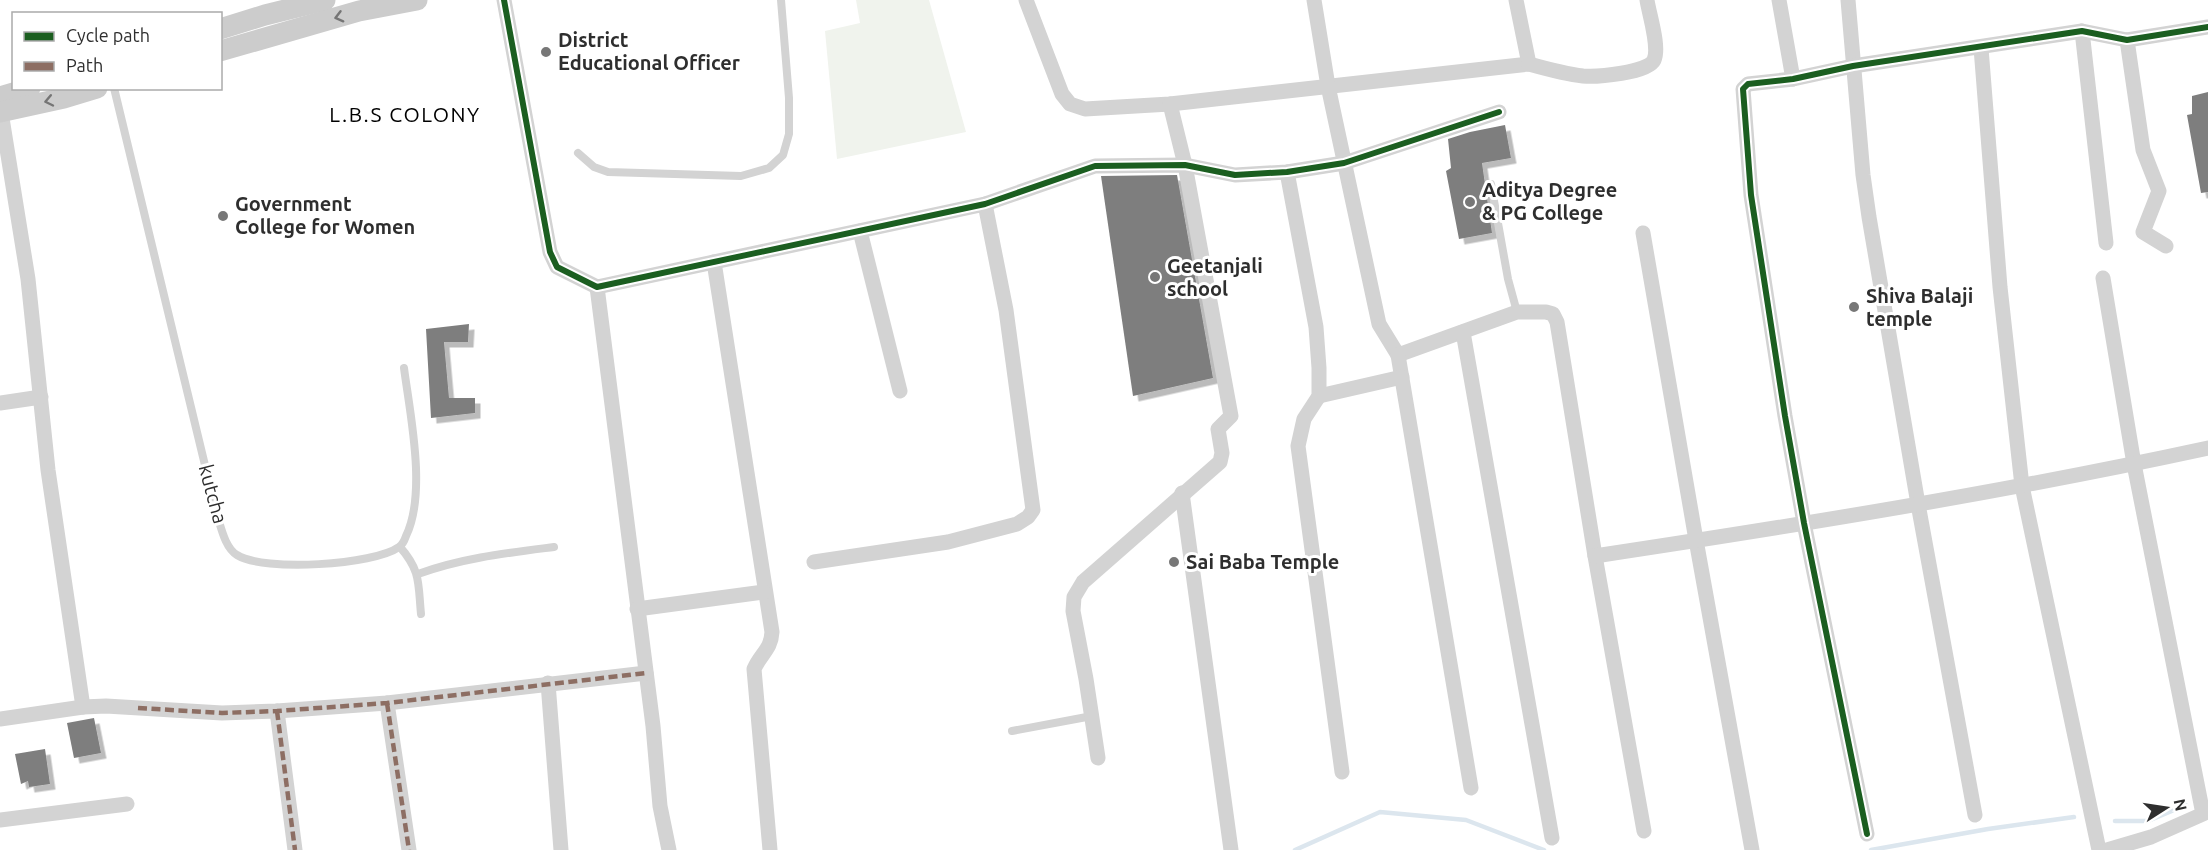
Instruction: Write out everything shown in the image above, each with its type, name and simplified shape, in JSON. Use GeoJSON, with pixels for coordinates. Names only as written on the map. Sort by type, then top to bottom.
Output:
{"type":"FeatureCollection","features":[{"type":"Feature","properties":{"kind":"main road"},"geometry":{"type":"LineString","coordinates":[[222,28],[264,7],[325,0]]}},
{"type":"Feature","properties":{"kind":"main road"},"geometry":{"type":"LineString","coordinates":[[222,50],[359,11],[417,0]]}},
{"type":"Feature","properties":{"kind":"main road"},"geometry":{"type":"LineString","coordinates":[[0,97],[23,90]]}},
{"type":"Feature","properties":{"kind":"main road"},"geometry":{"type":"LineString","coordinates":[[0,112],[90,90]]}},
{"type":"Feature","properties":{"kind":"street"},"geometry":{"type":"LineString","coordinates":[[504,0],[550,252],[557,267],[597,287],[985,204],[1095,166],[1185,165],[1235,175],[1287,171],[1344,163],[1500,112]]}},
{"type":"Feature","properties":{"kind":"street"},"geometry":{"type":"LineString","coordinates":[[1026,0],[1062,94],[1070,104],[1085,109],[1170,104],[1529,64],[1586,76],[1645,68],[1654,61],[1656,48],[1647,0]]}},
{"type":"Feature","properties":{"kind":"street"},"geometry":{"type":"LineString","coordinates":[[1314,0],[1328,86],[1379,324],[1383,334],[1396,351],[1402,377],[1470,788]]}},
{"type":"Feature","properties":{"kind":"street"},"geometry":{"type":"LineString","coordinates":[[1516,0],[1529,64]]}},
{"type":"Feature","properties":{"kind":"street"},"geometry":{"type":"LineString","coordinates":[[1779,0],[1793,80]]}},
{"type":"Feature","properties":{"kind":"street"},"geometry":{"type":"LineString","coordinates":[[1848,0],[1863,175],[1869,217],[1974,815]]}},
{"type":"Feature","properties":{"kind":"street"},"geometry":{"type":"LineString","coordinates":[[1867,834],[1804,523],[1785,416],[1751,195],[1743,89],[1748,84],[1793,80],[1853,66],[2082,31],[2127,40],[2208,27]]}},
{"type":"Feature","properties":{"kind":"street"},"geometry":{"type":"LineString","coordinates":[[2082,31],[2106,243]]}},
{"type":"Feature","properties":{"kind":"street"},"geometry":{"type":"LineString","coordinates":[[2127,40],[2143,150],[2159,191],[2143,232],[2166,246]]}},
{"type":"Feature","properties":{"kind":"street"},"geometry":{"type":"LineString","coordinates":[[1981,48],[2000,287],[2022,486],[2099,850]]}},
{"type":"Feature","properties":{"kind":"street"},"geometry":{"type":"LineString","coordinates":[[1098,758],[1073,612],[1074,597],[1083,582],[1220,462],[1222,453],[1218,429],[1231,416],[1185,165],[1170,104]]}},
{"type":"Feature","properties":{"kind":"street"},"geometry":{"type":"LineString","coordinates":[[0,112],[28,279],[48,471],[83,707]]}},
{"type":"Feature","properties":{"kind":"street"},"geometry":{"type":"LineString","coordinates":[[1287,171],[1316,327],[1319,394],[1304,419],[1299,432],[1298,447],[1342,772]]}},
{"type":"Feature","properties":{"kind":"street"},"geometry":{"type":"LineString","coordinates":[[814,562],[948,542],[1017,524],[1028,517],[1033,510],[1006,310],[985,204]]}},
{"type":"Feature","properties":{"kind":"street"},"geometry":{"type":"LineString","coordinates":[[860,231],[900,391]]}},
{"type":"Feature","properties":{"kind":"street"},"geometry":{"type":"LineString","coordinates":[[1643,233],[1752,850]]}},
{"type":"Feature","properties":{"kind":"street"},"geometry":{"type":"LineString","coordinates":[[714,262],[771,632],[771,644],[754,669],[771,850]]}},
{"type":"Feature","properties":{"kind":"street"},"geometry":{"type":"LineString","coordinates":[[2103,278],[2134,464],[2206,813],[2152,844],[2107,850]]}},
{"type":"Feature","properties":{"kind":"street"},"geometry":{"type":"LineString","coordinates":[[597,287],[620,456],[660,806],[669,850]]}},
{"type":"Feature","properties":{"kind":"street"},"geometry":{"type":"LineString","coordinates":[[1396,351],[1463,332],[1516,308],[1546,312],[1553,315],[1557,322],[1594,556],[1644,831]]}},
{"type":"Feature","properties":{"kind":"street"},"geometry":{"type":"LineString","coordinates":[[1463,332],[1552,838]]}},
{"type":"Feature","properties":{"kind":"street"},"geometry":{"type":"LineString","coordinates":[[1319,394],[1402,377]]}},
{"type":"Feature","properties":{"kind":"street"},"geometry":{"type":"LineString","coordinates":[[0,403],[41,397]]}},
{"type":"Feature","properties":{"kind":"street"},"geometry":{"type":"LineString","coordinates":[[1594,556],[2022,486],[2208,448]]}},
{"type":"Feature","properties":{"kind":"street"},"geometry":{"type":"LineString","coordinates":[[1182,493],[1231,850]]}},
{"type":"Feature","properties":{"kind":"street"},"geometry":{"type":"LineString","coordinates":[[637,609],[764,592]]}},
{"type":"Feature","properties":{"kind":"street"},"geometry":{"type":"LineString","coordinates":[[0,719],[83,707],[222,713],[277,711],[387,703],[646,673]]}},
{"type":"Feature","properties":{"kind":"street"},"geometry":{"type":"LineString","coordinates":[[548,683],[561,850]]}},
{"type":"Feature","properties":{"kind":"street"},"geometry":{"type":"LineString","coordinates":[[387,703],[409,850]]}},
{"type":"Feature","properties":{"kind":"street"},"geometry":{"type":"LineString","coordinates":[[277,711],[295,850]]}},
{"type":"Feature","properties":{"kind":"street"},"geometry":{"type":"LineString","coordinates":[[0,820],[127,804]]}},
{"type":"Feature","properties":{"kind":"lane"},"geometry":{"type":"LineString","coordinates":[[578,153],[594,166],[608,172],[741,176],[769,168],[783,155],[789,134],[789,98],[781,0]]}},
{"type":"Feature","properties":{"kind":"lane","name":"kutcha"},"geometry":{"type":"LineString","coordinates":[[114,90],[217,515],[226,542],[235,555],[255,562],[305,566],[383,554],[400,547]]}},
{"type":"Feature","properties":{"kind":"lane"},"geometry":{"type":"LineString","coordinates":[[1491,184],[1508,279],[1516,308]]}},
{"type":"Feature","properties":{"kind":"lane"},"geometry":{"type":"LineString","coordinates":[[404,368],[418,488],[412,519],[400,547],[412,561],[418,573],[421,614]]}},
{"type":"Feature","properties":{"kind":"lane"},"geometry":{"type":"LineString","coordinates":[[418,573],[450,562],[481,556],[554,547]]}},
{"type":"Feature","properties":{"kind":"lane"},"geometry":{"type":"LineString","coordinates":[[1012,731],[1090,716]]}},
{"type":"Feature","properties":{"kind":"shaded area"},"geometry":{"type":"Polygon","coordinates":[[[856,0],[929,0],[966,132],[837,159],[825,31],[860,23],[856,0]]]}},
{"type":"Feature","properties":{"kind":"building"},"geometry":{"type":"Polygon","coordinates":[[[2208,92],[2208,192],[2201,193],[2187,115],[2192,114],[2192,96],[2208,92]]]}},
{"type":"Feature","properties":{"kind":"building","name":"Aditya Degree & PG College"},"geometry":{"type":"Polygon","coordinates":[[[1505,125],[1511,158],[1482,163],[1492,233],[1459,239],[1446,171],[1451,168],[1448,139],[1505,125]]]}},
{"type":"Feature","properties":{"kind":"building","name":"Geetanjali school"},"geometry":{"type":"Polygon","coordinates":[[[1177,175],[1213,378],[1133,396],[1101,176],[1177,175]]]}},
{"type":"Feature","properties":{"kind":"building"},"geometry":{"type":"Polygon","coordinates":[[[469,324],[468,342],[444,342],[449,398],[475,398],[475,413],[431,418],[426,329],[469,324]]]}},
{"type":"Feature","properties":{"kind":"building"},"geometry":{"type":"Polygon","coordinates":[[[94,718],[101,753],[74,758],[67,723],[94,718]]]}},
{"type":"Feature","properties":{"kind":"building"},"geometry":{"type":"Polygon","coordinates":[[[45,749],[50,784],[29,787],[28,781],[21,784],[15,754],[45,749]]]}},
{"type":"Feature","properties":{"kind":"waterway"},"geometry":{"type":"LineString","coordinates":[[2115,821],[2148,821],[2186,805]]}},
{"type":"Feature","properties":{"kind":"waterway"},"geometry":{"type":"LineString","coordinates":[[1295,850],[1380,812],[1466,820],[1544,850]]}},
{"type":"Feature","properties":{"kind":"waterway"},"geometry":{"type":"LineString","coordinates":[[1871,850],[1988,829],[2074,817]]}},
{"type":"Feature","properties":{"kind":"marked path"},"geometry":{"type":"LineString","coordinates":[[138,708],[222,713],[277,711],[387,703],[646,673]]}},
{"type":"Feature","properties":{"kind":"marked path"},"geometry":{"type":"LineString","coordinates":[[387,703],[409,850]]}},
{"type":"Feature","properties":{"kind":"marked path"},"geometry":{"type":"LineString","coordinates":[[277,711],[295,850]]}},
{"type":"Feature","properties":{"kind":"cycle path"},"geometry":{"type":"LineString","coordinates":[[504,0],[550,252],[557,267],[597,287],[985,204],[1095,166],[1185,165],[1235,175],[1287,172],[1344,163],[1499,112]]}},
{"type":"Feature","properties":{"kind":"cycle path"},"geometry":{"type":"LineString","coordinates":[[1867,834],[1804,523],[1785,416],[1751,195],[1743,89],[1748,84],[1793,79],[1853,66],[2082,31],[2127,40],[2208,27]]}},
{"type":"Feature","properties":{"kind":"place","name":"District Educational Officer"},"geometry":{"type":"Point","coordinates":[546,52]}},
{"type":"Feature","properties":{"kind":"place","name":"Aditya Degree & PG College"},"geometry":{"type":"Point","coordinates":[1470,202]}},
{"type":"Feature","properties":{"kind":"place","name":"Government College for Women"},"geometry":{"type":"Point","coordinates":[223,216]}},
{"type":"Feature","properties":{"kind":"place","name":"Geetanjali school"},"geometry":{"type":"Point","coordinates":[1155,277]}},
{"type":"Feature","properties":{"kind":"place","name":"Shiva Balaji temple"},"geometry":{"type":"Point","coordinates":[1854,307]}},
{"type":"Feature","properties":{"kind":"place","name":"Sai Baba Temple"},"geometry":{"type":"Point","coordinates":[1174,562]}},
{"type":"Feature","properties":{"kind":"district","name":"L.B.S COLONY"},"geometry":{"type":"Point","coordinates":[405,115]}}]}
